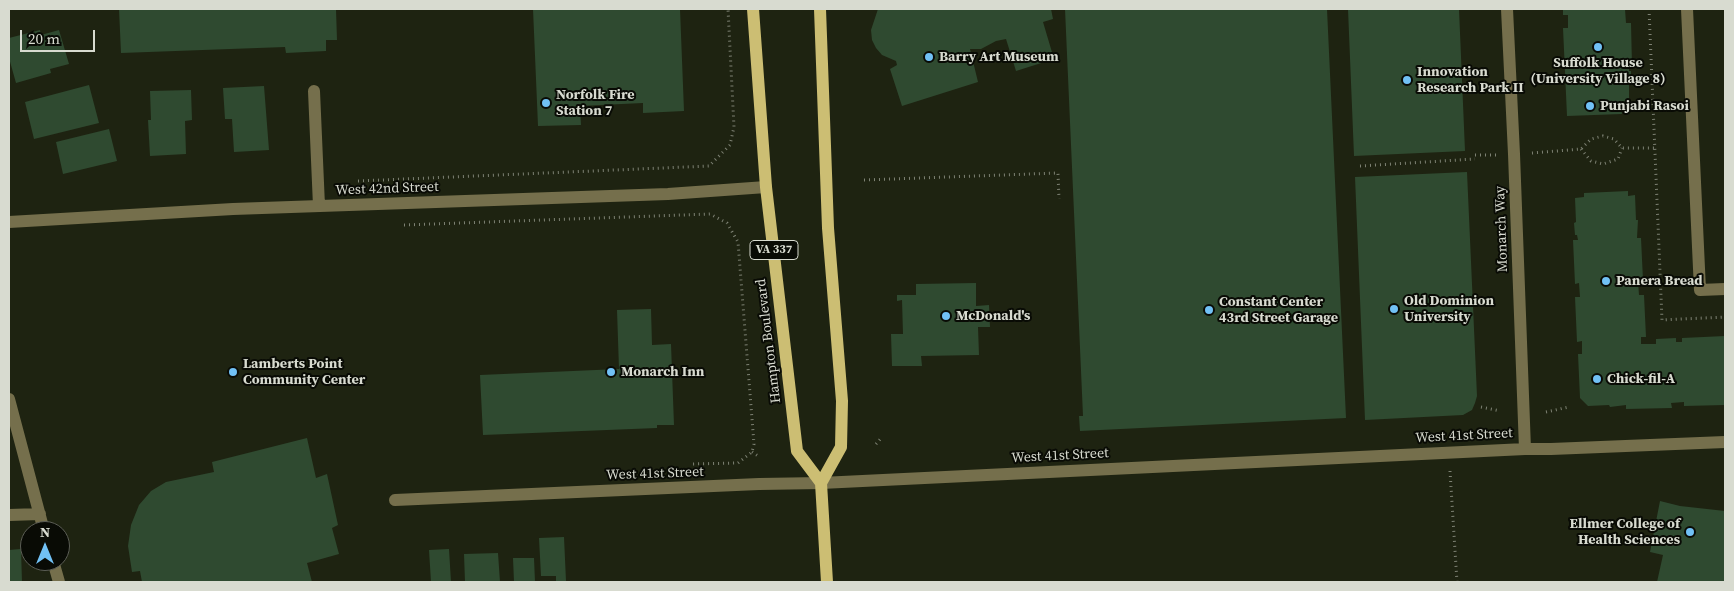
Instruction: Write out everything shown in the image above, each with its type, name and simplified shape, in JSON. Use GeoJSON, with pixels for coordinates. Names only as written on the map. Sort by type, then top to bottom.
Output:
{"type":"FeatureCollection","features":[{"type":"Feature","properties":{"kind":"main road","name":"Hampton Boulevard"},"geometry":{"type":"LineString","coordinates":[[753,9],[766,187],[798,451],[822,483]]}},
{"type":"Feature","properties":{"kind":"main road"},"geometry":{"type":"LineString","coordinates":[[820,9],[828,228],[842,401],[842,446],[822,483],[827,582]]}},
{"type":"Feature","properties":{"kind":"street","name":"Monarch Way"},"geometry":{"type":"LineString","coordinates":[[1507,9],[1525,449]]}},
{"type":"Feature","properties":{"kind":"street"},"geometry":{"type":"LineString","coordinates":[[1686,9],[1700,290],[1725,289]]}},
{"type":"Feature","properties":{"kind":"street"},"geometry":{"type":"LineString","coordinates":[[314,91],[319,206]]}},
{"type":"Feature","properties":{"kind":"street","name":"West 42nd Street"},"geometry":{"type":"LineString","coordinates":[[9,222],[232,209],[668,194],[766,187]]}},
{"type":"Feature","properties":{"kind":"street"},"geometry":{"type":"LineString","coordinates":[[9,399],[42,521]]}},
{"type":"Feature","properties":{"kind":"street","name":"West 41st Street"},"geometry":{"type":"LineString","coordinates":[[396,500],[759,484],[822,483],[1449,452],[1525,449],[1551,450],[1725,442]]}},
{"type":"Feature","properties":{"kind":"street"},"geometry":{"type":"LineString","coordinates":[[9,516],[40,514]]}},
{"type":"Feature","properties":{"kind":"path"},"geometry":{"type":"LineString","coordinates":[[358,181],[710,166],[730,145],[734,128],[728,9]]}},
{"type":"Feature","properties":{"kind":"path"},"geometry":{"type":"LineString","coordinates":[[1649,9],[1662,320],[1725,317]]}},
{"type":"Feature","properties":{"kind":"path"},"geometry":{"type":"LineString","coordinates":[[1527,153],[1581,149],[1591,139],[1603,136],[1614,139],[1622,148],[1655,148]]}},
{"type":"Feature","properties":{"kind":"path"},"geometry":{"type":"LineString","coordinates":[[1581,149],[1591,161],[1603,164],[1618,159],[1622,148]]}},
{"type":"Feature","properties":{"kind":"path"},"geometry":{"type":"LineString","coordinates":[[1360,166],[1499,154]]}},
{"type":"Feature","properties":{"kind":"path"},"geometry":{"type":"LineString","coordinates":[[864,180],[1058,173],[1059,199]]}},
{"type":"Feature","properties":{"kind":"path"},"geometry":{"type":"LineString","coordinates":[[404,225],[710,214],[727,223],[738,242],[754,444],[752,452],[738,463],[691,464]]}},
{"type":"Feature","properties":{"kind":"path"},"geometry":{"type":"LineString","coordinates":[[1481,407],[1500,411]]}},
{"type":"Feature","properties":{"kind":"path"},"geometry":{"type":"LineString","coordinates":[[1546,412],[1569,407]]}},
{"type":"Feature","properties":{"kind":"path"},"geometry":{"type":"LineString","coordinates":[[876,444],[882,437]]}},
{"type":"Feature","properties":{"kind":"path"},"geometry":{"type":"LineString","coordinates":[[752,452],[758,456]]}},
{"type":"Feature","properties":{"kind":"path"},"geometry":{"type":"LineString","coordinates":[[1449,452],[1457,582]]}},
{"type":"Feature","properties":{"kind":"building"},"geometry":{"type":"Polygon","coordinates":[[[119,9],[336,9],[337,40],[326,40],[326,51],[286,53],[285,47],[121,53],[119,9]]]}},
{"type":"Feature","properties":{"kind":"building"},"geometry":{"type":"Polygon","coordinates":[[[533,9],[680,9],[684,111],[643,113],[643,103],[580,106],[581,125],[538,126],[533,9]]]}},
{"type":"Feature","properties":{"kind":"building","name":"Barry Art Museum"},"geometry":{"type":"Polygon","coordinates":[[[878,9],[1051,9],[1053,19],[1043,22],[1054,59],[1016,71],[1006,39],[996,41],[981,49],[970,49],[978,82],[902,106],[890,69],[897,65],[896,61],[882,55],[872,40],[871,30],[878,9]]]}},
{"type":"Feature","properties":{"kind":"building","name":"Constant Center 43rd Street Garage"},"geometry":{"type":"Polygon","coordinates":[[[1065,9],[1327,9],[1346,418],[1080,431],[1079,416],[1083,416],[1065,9]]]}},
{"type":"Feature","properties":{"kind":"building","name":"Innovation Research Park II"},"geometry":{"type":"Polygon","coordinates":[[[1348,9],[1459,9],[1465,151],[1354,156],[1348,9]]]}},
{"type":"Feature","properties":{"kind":"building","name":"Suffolk House (University Village 8)"},"geometry":{"type":"Polygon","coordinates":[[[1563,9],[1625,9],[1626,23],[1631,23],[1632,66],[1629,66],[1631,83],[1629,83],[1629,108],[1621,108],[1622,114],[1567,116],[1563,28],[1568,28],[1568,15],[1563,15],[1563,9]]]}},
{"type":"Feature","properties":{"kind":"building"},"geometry":{"type":"Polygon","coordinates":[[[40,30],[41,35],[59,30],[69,64],[50,69],[51,73],[16,83],[9,58],[9,38],[40,30]]]}},
{"type":"Feature","properties":{"kind":"building"},"geometry":{"type":"Polygon","coordinates":[[[89,85],[99,123],[34,139],[25,102],[89,85]]]}},
{"type":"Feature","properties":{"kind":"building"},"geometry":{"type":"Polygon","coordinates":[[[264,86],[269,150],[234,152],[232,119],[225,119],[223,88],[264,86]]]}},
{"type":"Feature","properties":{"kind":"building"},"geometry":{"type":"Polygon","coordinates":[[[191,90],[192,120],[185,121],[186,154],[150,156],[148,120],[151,120],[150,91],[191,90]]]}},
{"type":"Feature","properties":{"kind":"building"},"geometry":{"type":"Polygon","coordinates":[[[109,129],[117,161],[63,174],[56,142],[109,129]]]}},
{"type":"Feature","properties":{"kind":"building"},"geometry":{"type":"Polygon","coordinates":[[[1467,172],[1477,396],[1475,403],[1472,410],[1463,415],[1365,420],[1355,177],[1467,172]]]}},
{"type":"Feature","properties":{"kind":"building"},"geometry":{"type":"Polygon","coordinates":[[[1628,191],[1628,196],[1635,195],[1636,220],[1638,220],[1637,238],[1641,238],[1643,280],[1638,281],[1639,295],[1644,295],[1646,337],[1641,337],[1641,344],[1656,344],[1656,339],[1676,338],[1676,342],[1682,342],[1682,338],[1725,336],[1725,405],[1684,406],[1684,402],[1671,403],[1672,408],[1626,409],[1626,405],[1610,407],[1609,405],[1588,406],[1580,398],[1578,354],[1582,354],[1582,341],[1577,342],[1575,297],[1580,297],[1579,283],[1575,284],[1573,240],[1578,240],[1577,235],[1575,235],[1574,223],[1576,222],[1575,198],[1584,197],[1584,193],[1628,191]]]}},
{"type":"Feature","properties":{"kind":"building","name":"McDonald's"},"geometry":{"type":"Polygon","coordinates":[[[976,283],[976,306],[989,305],[990,327],[978,327],[979,355],[921,356],[922,366],[892,366],[891,334],[903,334],[902,300],[897,301],[897,295],[916,295],[916,284],[976,283]]]}},
{"type":"Feature","properties":{"kind":"building","name":"Monarch Inn"},"geometry":{"type":"Polygon","coordinates":[[[651,309],[652,345],[671,344],[674,425],[657,425],[657,428],[483,435],[480,375],[619,369],[617,310],[651,309]]]}},
{"type":"Feature","properties":{"kind":"building"},"geometry":{"type":"Polygon","coordinates":[[[307,438],[316,478],[327,474],[338,525],[332,528],[339,554],[307,563],[312,582],[142,582],[140,571],[132,572],[128,546],[131,525],[139,505],[151,491],[166,482],[214,472],[212,462],[307,438]]]}},
{"type":"Feature","properties":{"kind":"building","name":"Ellmer College of Health Sciences"},"geometry":{"type":"Polygon","coordinates":[[[1660,501],[1680,506],[1725,511],[1725,582],[1657,582],[1663,555],[1650,552],[1660,501]]]}},
{"type":"Feature","properties":{"kind":"building"},"geometry":{"type":"Polygon","coordinates":[[[564,537],[566,581],[556,581],[556,576],[541,576],[539,538],[564,537]]]}},
{"type":"Feature","properties":{"kind":"building"},"geometry":{"type":"Polygon","coordinates":[[[20,549],[22,582],[9,582],[9,550],[20,549]]]}},
{"type":"Feature","properties":{"kind":"building"},"geometry":{"type":"Polygon","coordinates":[[[449,549],[451,582],[431,582],[429,550],[449,549]]]}},
{"type":"Feature","properties":{"kind":"building"},"geometry":{"type":"Polygon","coordinates":[[[498,553],[500,582],[465,582],[464,554],[498,553]]]}},
{"type":"Feature","properties":{"kind":"building"},"geometry":{"type":"Polygon","coordinates":[[[513,558],[534,558],[535,582],[514,582],[513,558]]]}},
{"type":"Feature","properties":{"kind":"place","name":"Suffolk House (University Village 8)"},"geometry":{"type":"Point","coordinates":[1598,47]}},
{"type":"Feature","properties":{"kind":"place","name":"Barry Art Museum"},"geometry":{"type":"Point","coordinates":[929,57]}},
{"type":"Feature","properties":{"kind":"place","name":"Innovation Research Park II"},"geometry":{"type":"Point","coordinates":[1407,80]}},
{"type":"Feature","properties":{"kind":"place","name":"Norfolk Fire Station 7"},"geometry":{"type":"Point","coordinates":[546,103]}},
{"type":"Feature","properties":{"kind":"place","name":"Punjabi Rasoi"},"geometry":{"type":"Point","coordinates":[1590,106]}},
{"type":"Feature","properties":{"kind":"place","name":"Panera Bread"},"geometry":{"type":"Point","coordinates":[1606,281]}},
{"type":"Feature","properties":{"kind":"place","name":"Old Dominion University"},"geometry":{"type":"Point","coordinates":[1394,309]}},
{"type":"Feature","properties":{"kind":"place","name":"Constant Center 43rd Street Garage"},"geometry":{"type":"Point","coordinates":[1209,310]}},
{"type":"Feature","properties":{"kind":"place","name":"McDonald's"},"geometry":{"type":"Point","coordinates":[946,316]}},
{"type":"Feature","properties":{"kind":"place","name":"Lamberts Point Community Center"},"geometry":{"type":"Point","coordinates":[233,372]}},
{"type":"Feature","properties":{"kind":"place","name":"Monarch Inn"},"geometry":{"type":"Point","coordinates":[611,372]}},
{"type":"Feature","properties":{"kind":"place","name":"Chick-fil-A"},"geometry":{"type":"Point","coordinates":[1597,379]}},
{"type":"Feature","properties":{"kind":"place","name":"Ellmer College of Health Sciences"},"geometry":{"type":"Point","coordinates":[1690,532]}}]}
